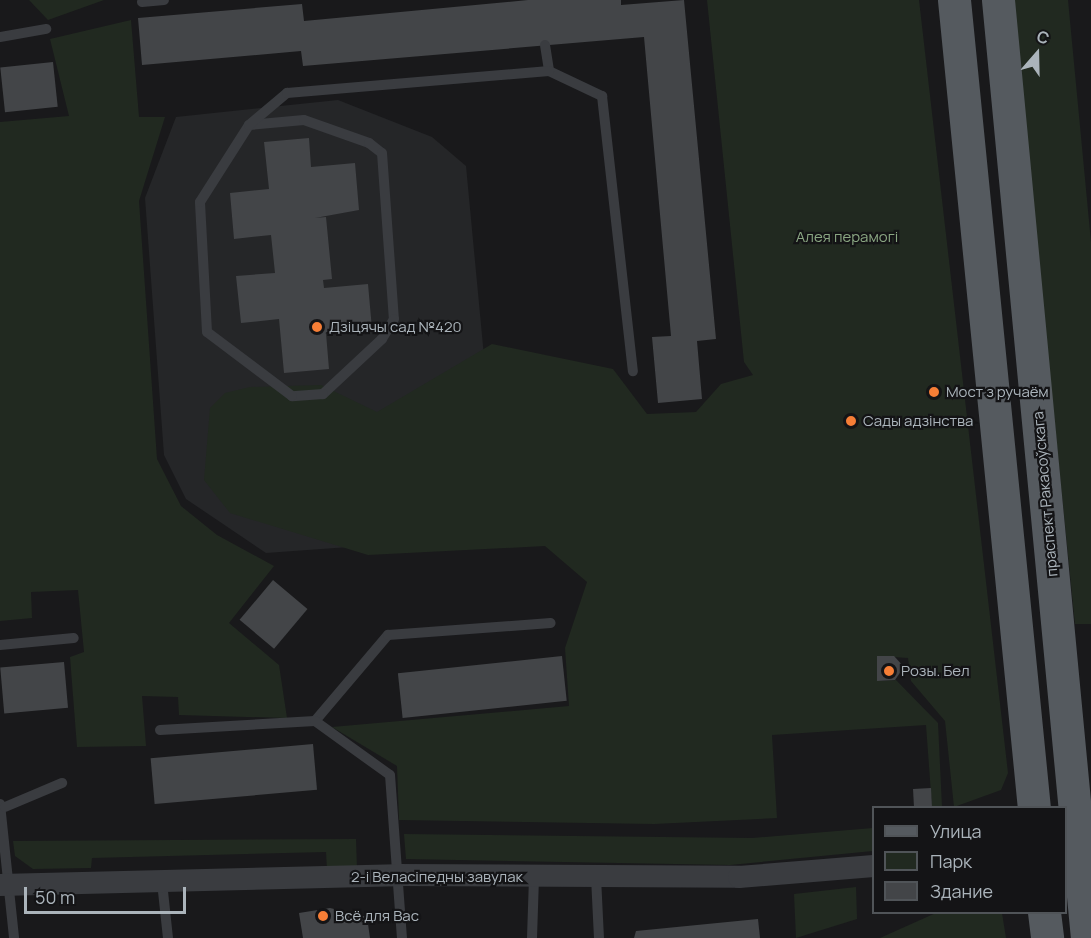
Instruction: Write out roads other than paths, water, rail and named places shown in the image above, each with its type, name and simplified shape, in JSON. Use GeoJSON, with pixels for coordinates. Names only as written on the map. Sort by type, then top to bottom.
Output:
{"type":"FeatureCollection","features":[{"type":"Feature","properties":{"kind":"main road"},"geometry":{"type":"LineString","coordinates":[[954,0],[1034,806]]}},
{"type":"Feature","properties":{"kind":"main road","name":"праспект Ракасоўскага"},"geometry":{"type":"LineString","coordinates":[[998,0],[1087,938]]}},
{"type":"Feature","properties":{"kind":"main road"},"geometry":{"type":"LineString","coordinates":[[1044,914],[1047,938]]}},
{"type":"Feature","properties":{"kind":"street","name":"2-і Веласіпедны завулак"},"geometry":{"type":"LineString","coordinates":[[5,885],[396,875],[739,878],[872,866]]}},
{"type":"Feature","properties":{"kind":"lane"},"geometry":{"type":"LineString","coordinates":[[142,2],[164,0]]}},
{"type":"Feature","properties":{"kind":"lane"},"geometry":{"type":"LineString","coordinates":[[0,37],[46,29]]}},
{"type":"Feature","properties":{"kind":"lane"},"geometry":{"type":"LineString","coordinates":[[545,45],[549,71]]}},
{"type":"Feature","properties":{"kind":"lane"},"geometry":{"type":"LineString","coordinates":[[249,125],[304,120],[369,143],[382,153],[394,319],[382,339],[323,394],[292,396],[207,332],[200,202],[249,125],[287,93],[549,71],[602,96],[633,371]]}},
{"type":"Feature","properties":{"kind":"lane"},"geometry":{"type":"LineString","coordinates":[[315,722],[388,635],[551,623]]}},
{"type":"Feature","properties":{"kind":"lane"},"geometry":{"type":"LineString","coordinates":[[0,645],[74,639]]}},
{"type":"Feature","properties":{"kind":"lane"},"geometry":{"type":"LineString","coordinates":[[160,730],[315,722],[390,775],[402,938]]}},
{"type":"Feature","properties":{"kind":"lane"},"geometry":{"type":"LineString","coordinates":[[14,938],[5,885],[2,806],[62,783]]}},
{"type":"Feature","properties":{"kind":"lane"},"geometry":{"type":"LineString","coordinates":[[532,938],[534,877]]}},
{"type":"Feature","properties":{"kind":"lane"},"geometry":{"type":"LineString","coordinates":[[596,877],[599,938]]}},
{"type":"Feature","properties":{"kind":"lane"},"geometry":{"type":"LineString","coordinates":[[162,882],[168,938]]}},
{"type":"Feature","properties":{"kind":"place","name":"Дзіцячы сад №420"},"geometry":{"type":"Point","coordinates":[317,327]}},
{"type":"Feature","properties":{"kind":"place","name":"Мост з ручаём"},"geometry":{"type":"Point","coordinates":[934,392]}},
{"type":"Feature","properties":{"kind":"place","name":"Сады адзінства"},"geometry":{"type":"Point","coordinates":[851,421]}},
{"type":"Feature","properties":{"kind":"place","name":"Розы. Бел"},"geometry":{"type":"Point","coordinates":[889,671]}},
{"type":"Feature","properties":{"kind":"place","name":"Всё для Вас"},"geometry":{"type":"Point","coordinates":[323,916]}},
{"type":"Feature","properties":{"kind":"park label","name":"Алея перамогі"},"geometry":{"type":"Point","coordinates":[847,237]}}]}
